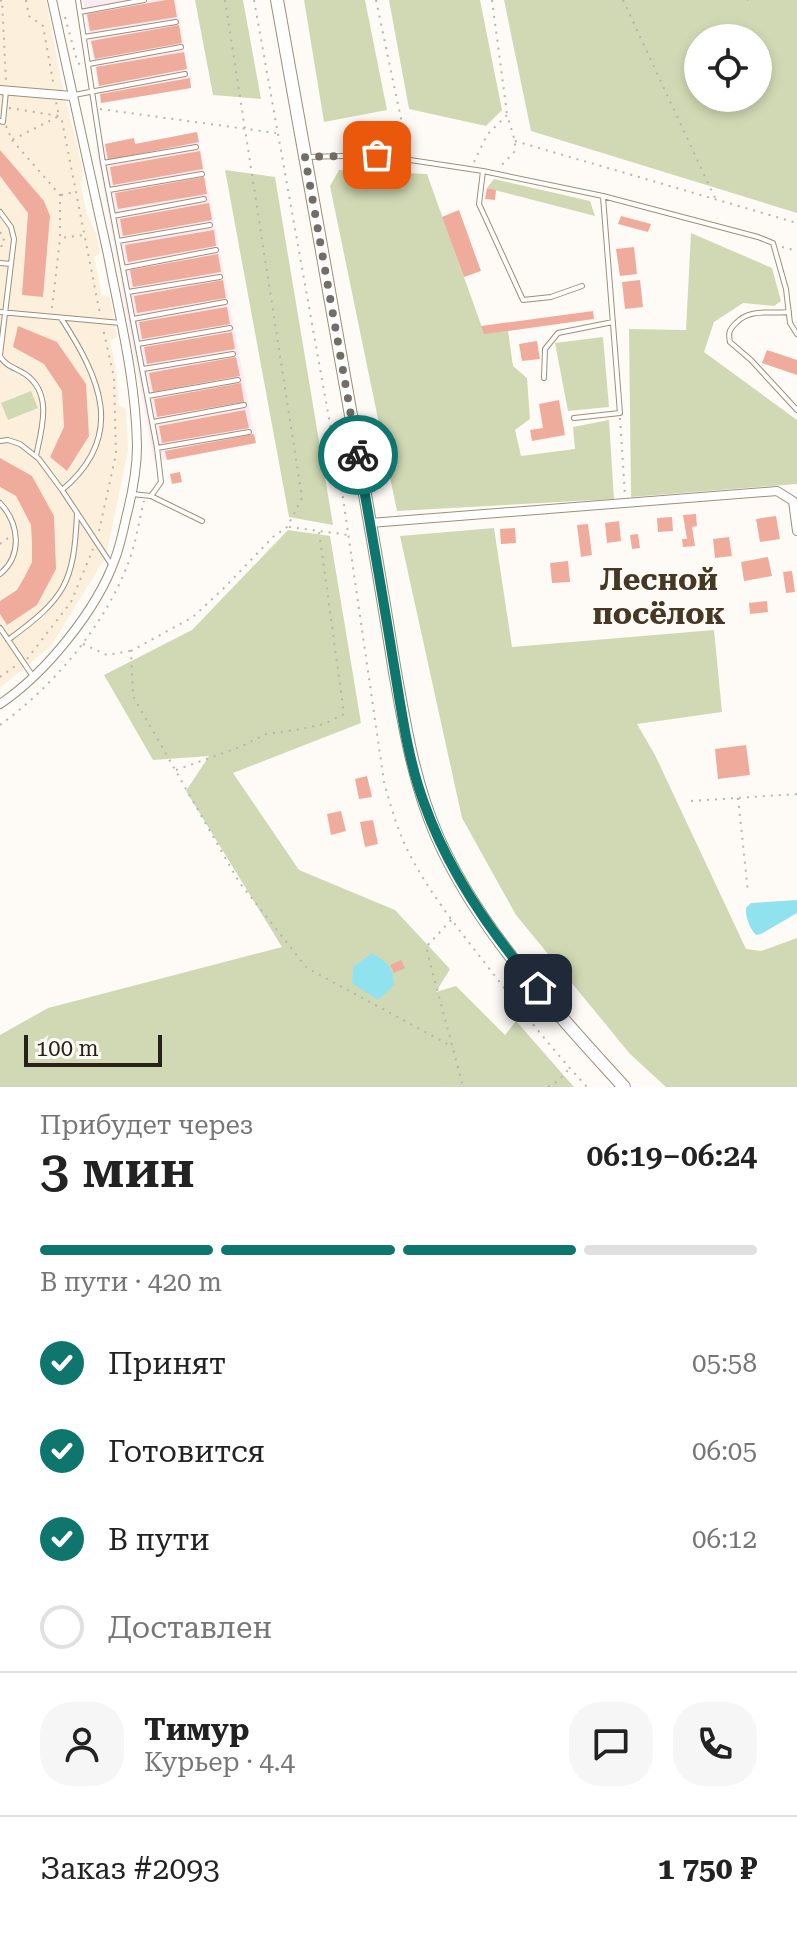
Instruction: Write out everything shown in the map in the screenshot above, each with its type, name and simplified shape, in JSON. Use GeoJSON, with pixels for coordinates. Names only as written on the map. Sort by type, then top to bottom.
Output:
{"type":"FeatureCollection","features":[{"type":"Feature","properties":{"kind":"main road"},"geometry":{"type":"LineString","coordinates":[[277,0],[411,755],[423,802],[438,839],[484,919],[519,965],[624,1087]]}},
{"type":"Feature","properties":{"kind":"street"},"geometry":{"type":"LineString","coordinates":[[0,704],[34,677],[73,632],[103,586],[112,566],[132,494],[137,448],[132,377],[95,191],[52,0]]}},
{"type":"Feature","properties":{"kind":"street"},"geometry":{"type":"LineString","coordinates":[[3,90],[72,96]]}},
{"type":"Feature","properties":{"kind":"street"},"geometry":{"type":"LineString","coordinates":[[370,523],[777,491],[793,501],[797,531]]}},
{"type":"Feature","properties":{"kind":"lane"},"geometry":{"type":"LineString","coordinates":[[78,0],[103,163],[157,448],[161,482],[151,496]]}},
{"type":"Feature","properties":{"kind":"lane"},"geometry":{"type":"LineString","coordinates":[[80,12],[144,0]]}},
{"type":"Feature","properties":{"kind":"lane"},"geometry":{"type":"LineString","coordinates":[[84,37],[176,22]]}},
{"type":"Feature","properties":{"kind":"lane"},"geometry":{"type":"LineString","coordinates":[[88,65],[181,47]]}},
{"type":"Feature","properties":{"kind":"lane"},"geometry":{"type":"LineString","coordinates":[[72,96],[185,74]]}},
{"type":"Feature","properties":{"kind":"lane"},"geometry":{"type":"LineString","coordinates":[[2,121],[5,108],[3,90]]}},
{"type":"Feature","properties":{"kind":"lane"},"geometry":{"type":"LineString","coordinates":[[103,163],[196,147]]}},
{"type":"Feature","properties":{"kind":"lane"},"geometry":{"type":"LineString","coordinates":[[305,157],[377,155],[483,171],[603,196],[758,237],[773,243],[786,289],[790,323],[797,334]]}},
{"type":"Feature","properties":{"kind":"lane"},"geometry":{"type":"LineString","coordinates":[[483,171],[479,204],[523,300],[551,297],[582,286]]}},
{"type":"Feature","properties":{"kind":"lane"},"geometry":{"type":"LineString","coordinates":[[109,190],[202,174]]}},
{"type":"Feature","properties":{"kind":"lane"},"geometry":{"type":"LineString","coordinates":[[574,418],[620,413],[603,196]]}},
{"type":"Feature","properties":{"kind":"lane"},"geometry":{"type":"LineString","coordinates":[[113,216],[204,199]]}},
{"type":"Feature","properties":{"kind":"lane"},"geometry":{"type":"LineString","coordinates":[[0,212],[14,235],[0,356],[4,363],[28,375],[41,393],[43,420],[36,456]]}},
{"type":"Feature","properties":{"kind":"lane"},"geometry":{"type":"LineString","coordinates":[[118,241],[210,225]]}},
{"type":"Feature","properties":{"kind":"lane"},"geometry":{"type":"LineString","coordinates":[[123,268],[216,250]]}},
{"type":"Feature","properties":{"kind":"lane"},"geometry":{"type":"LineString","coordinates":[[0,263],[11,264]]}},
{"type":"Feature","properties":{"kind":"lane"},"geometry":{"type":"LineString","coordinates":[[128,292],[220,277]]}},
{"type":"Feature","properties":{"kind":"lane"},"geometry":{"type":"LineString","coordinates":[[133,319],[225,302]]}},
{"type":"Feature","properties":{"kind":"lane"},"geometry":{"type":"LineString","coordinates":[[3,312],[121,324]]}},
{"type":"Feature","properties":{"kind":"lane"},"geometry":{"type":"LineString","coordinates":[[789,312],[753,313],[741,318],[728,333],[728,338],[797,410]]}},
{"type":"Feature","properties":{"kind":"lane"},"geometry":{"type":"LineString","coordinates":[[61,318],[89,366],[101,407],[100,431],[90,460],[62,490]]}},
{"type":"Feature","properties":{"kind":"lane"},"geometry":{"type":"LineString","coordinates":[[544,378],[545,349],[558,333],[613,322]]}},
{"type":"Feature","properties":{"kind":"lane"},"geometry":{"type":"LineString","coordinates":[[138,344],[230,328]]}},
{"type":"Feature","properties":{"kind":"lane"},"geometry":{"type":"LineString","coordinates":[[143,369],[233,354]]}},
{"type":"Feature","properties":{"kind":"lane"},"geometry":{"type":"LineString","coordinates":[[148,396],[238,380]]}},
{"type":"Feature","properties":{"kind":"lane"},"geometry":{"type":"LineString","coordinates":[[153,422],[244,405]]}},
{"type":"Feature","properties":{"kind":"lane"},"geometry":{"type":"LineString","coordinates":[[157,448],[249,432]]}},
{"type":"Feature","properties":{"kind":"lane"},"geometry":{"type":"LineString","coordinates":[[0,441],[14,441],[36,456],[112,566]]}},
{"type":"Feature","properties":{"kind":"lane"},"geometry":{"type":"LineString","coordinates":[[132,494],[151,496],[202,521]]}},
{"type":"Feature","properties":{"kind":"lane"},"geometry":{"type":"LineString","coordinates":[[0,503],[12,518],[16,532],[12,559],[0,574]]}},
{"type":"Feature","properties":{"kind":"lane"},"geometry":{"type":"LineString","coordinates":[[8,640],[48,608],[65,583],[73,558],[77,512]]}},
{"type":"Feature","properties":{"kind":"lane"},"geometry":{"type":"LineString","coordinates":[[0,628],[34,677]]}},
{"type":"Feature","properties":{"kind":"path"},"geometry":{"type":"LineString","coordinates":[[2,0],[3,90]]}},
{"type":"Feature","properties":{"kind":"path"},"geometry":{"type":"LineString","coordinates":[[26,0],[29,16],[43,26],[55,89]]}},
{"type":"Feature","properties":{"kind":"path"},"geometry":{"type":"LineString","coordinates":[[81,643],[107,655],[131,651],[193,617],[273,537],[287,527],[302,498],[225,0]]}},
{"type":"Feature","properties":{"kind":"path"},"geometry":{"type":"LineString","coordinates":[[376,0],[410,161]]}},
{"type":"Feature","properties":{"kind":"path"},"geometry":{"type":"LineString","coordinates":[[492,0],[507,115],[515,141],[515,151],[494,173]]}},
{"type":"Feature","properties":{"kind":"path"},"geometry":{"type":"LineString","coordinates":[[623,0],[716,200]]}},
{"type":"Feature","properties":{"kind":"path"},"geometry":{"type":"LineString","coordinates":[[64,12],[81,69]]}},
{"type":"Feature","properties":{"kind":"path"},"geometry":{"type":"LineString","coordinates":[[0,677],[31,656],[71,602],[96,542],[116,454],[114,377],[56,101]]}},
{"type":"Feature","properties":{"kind":"path"},"geometry":{"type":"LineString","coordinates":[[5,108],[59,116]]}},
{"type":"Feature","properties":{"kind":"path"},"geometry":{"type":"LineString","coordinates":[[95,108],[277,134]]}},
{"type":"Feature","properties":{"kind":"path"},"geometry":{"type":"LineString","coordinates":[[470,169],[487,135],[507,115]]}},
{"type":"Feature","properties":{"kind":"path"},"geometry":{"type":"LineString","coordinates":[[12,140],[59,116]]}},
{"type":"Feature","properties":{"kind":"path"},"geometry":{"type":"LineString","coordinates":[[62,121],[71,119]]}},
{"type":"Feature","properties":{"kind":"path"},"geometry":{"type":"LineString","coordinates":[[2,121],[12,140],[60,195],[60,238],[51,317]]}},
{"type":"Feature","properties":{"kind":"path"},"geometry":{"type":"LineString","coordinates":[[515,141],[797,223]]}},
{"type":"Feature","properties":{"kind":"path"},"geometry":{"type":"LineString","coordinates":[[60,195],[75,191]]}},
{"type":"Feature","properties":{"kind":"path"},"geometry":{"type":"LineString","coordinates":[[0,233],[4,239],[3,246],[0,246]]}},
{"type":"Feature","properties":{"kind":"path"},"geometry":{"type":"LineString","coordinates":[[60,238],[84,235]]}},
{"type":"Feature","properties":{"kind":"path"},"geometry":{"type":"LineString","coordinates":[[773,243],[797,251]]}},
{"type":"Feature","properties":{"kind":"path"},"geometry":{"type":"LineString","coordinates":[[620,413],[626,503]]}},
{"type":"Feature","properties":{"kind":"path"},"geometry":{"type":"LineString","coordinates":[[287,527],[349,535]]}},
{"type":"Feature","properties":{"kind":"path"},"geometry":{"type":"LineString","coordinates":[[175,770],[240,747],[266,734],[324,724],[344,714],[319,531]]}},
{"type":"Feature","properties":{"kind":"path"},"geometry":{"type":"LineString","coordinates":[[0,544],[16,532]]}},
{"type":"Feature","properties":{"kind":"path"},"geometry":{"type":"LineString","coordinates":[[0,535],[4,541]]}},
{"type":"Feature","properties":{"kind":"path"},"geometry":{"type":"LineString","coordinates":[[131,651],[133,696],[239,882],[307,968],[453,1047]]}},
{"type":"Feature","properties":{"kind":"path"},"geometry":{"type":"LineString","coordinates":[[691,801],[797,794]]}},
{"type":"Feature","properties":{"kind":"path"},"geometry":{"type":"LineString","coordinates":[[738,798],[748,892]]}},
{"type":"Feature","properties":{"kind":"path"},"geometry":{"type":"LineString","coordinates":[[451,920],[426,947],[463,1087]]}},
{"type":"Feature","properties":{"kind":"path"},"geometry":{"type":"LineString","coordinates":[[548,1087],[570,1068]]}},
{"type":"Feature","properties":{"kind":"shaded area"},"geometry":{"type":"Polygon","coordinates":[[[0,0],[46,0],[83,170],[81,187],[100,253],[94,257],[102,295],[110,297],[117,337],[110,341],[119,406],[126,409],[128,451],[106,557],[51,646],[0,688],[0,0]]]}},
{"type":"Feature","properties":{"kind":"shaded area"},"geometry":{"type":"Polygon","coordinates":[[[83,0],[176,0],[191,88],[101,103],[83,0]]]}},
{"type":"Feature","properties":{"kind":"shaded area"},"geometry":{"type":"Polygon","coordinates":[[[197,132],[256,443],[154,461],[96,146],[134,138],[135,144],[197,132]]]}},
{"type":"Feature","properties":{"kind":"green space"},"geometry":{"type":"Polygon","coordinates":[[[195,0],[243,0],[261,99],[213,95],[195,0]]]}},
{"type":"Feature","properties":{"kind":"green space"},"geometry":{"type":"Polygon","coordinates":[[[304,0],[365,0],[387,110],[324,122],[304,0]]]}},
{"type":"Feature","properties":{"kind":"green space"},"geometry":{"type":"Polygon","coordinates":[[[389,0],[480,0],[502,110],[486,126],[409,109],[389,0]]]}},
{"type":"Feature","properties":{"kind":"green space"},"geometry":{"type":"Polygon","coordinates":[[[504,0],[797,0],[797,213],[531,131],[504,0]]]}},
{"type":"Feature","properties":{"kind":"green space"},"geometry":{"type":"Polygon","coordinates":[[[225,170],[275,177],[333,525],[289,517],[225,170]]]}},
{"type":"Feature","properties":{"kind":"green space"},"geometry":{"type":"Polygon","coordinates":[[[339,170],[427,174],[484,333],[508,331],[513,366],[527,378],[530,419],[515,430],[521,456],[575,449],[573,427],[609,420],[614,499],[397,511],[330,186],[339,170]]]}},
{"type":"Feature","properties":{"kind":"green space"},"geometry":{"type":"Polygon","coordinates":[[[494,179],[590,201],[595,216],[487,188],[494,179]]]}},
{"type":"Feature","properties":{"kind":"green space"},"geometry":{"type":"Polygon","coordinates":[[[691,233],[772,268],[781,301],[774,306],[743,303],[714,322],[704,352],[797,420],[797,484],[631,497],[629,329],[686,330],[691,233]]]}},
{"type":"Feature","properties":{"kind":"green space"},"geometry":{"type":"Polygon","coordinates":[[[603,337],[609,407],[568,411],[555,343],[603,337]]]}},
{"type":"Feature","properties":{"kind":"green space"},"geometry":{"type":"Polygon","coordinates":[[[31,391],[38,408],[8,420],[1,403],[31,391]]]}},
{"type":"Feature","properties":{"kind":"green space"},"geometry":{"type":"Polygon","coordinates":[[[494,528],[512,647],[714,630],[722,712],[637,724],[655,755],[746,949],[761,951],[797,938],[797,1087],[666,1087],[630,1054],[516,915],[462,818],[400,536],[494,528]]]}},
{"type":"Feature","properties":{"kind":"green space"},"geometry":{"type":"Polygon","coordinates":[[[288,530],[330,536],[361,723],[233,773],[299,870],[395,910],[450,969],[436,992],[456,986],[505,1035],[516,1021],[574,1087],[0,1087],[0,1035],[48,1008],[282,947],[186,791],[209,756],[153,760],[104,675],[192,630],[288,530]]]}},
{"type":"Feature","properties":{"kind":"water"},"geometry":{"type":"Polygon","coordinates":[[[797,900],[797,913],[756,935],[746,911],[751,903],[797,900]]]}},
{"type":"Feature","properties":{"kind":"water"},"geometry":{"type":"Polygon","coordinates":[[[372,953],[389,966],[394,985],[378,1000],[352,983],[353,967],[372,953]]]}},
{"type":"Feature","properties":{"kind":"building"},"geometry":{"type":"Polygon","coordinates":[[[174,0],[177,17],[90,31],[87,14],[174,0]]]}},
{"type":"Feature","properties":{"kind":"building"},"geometry":{"type":"Polygon","coordinates":[[[179,25],[182,43],[95,59],[91,41],[179,25]]]}},
{"type":"Feature","properties":{"kind":"building"},"geometry":{"type":"Polygon","coordinates":[[[184,52],[187,69],[99,86],[96,67],[184,52]]]}},
{"type":"Feature","properties":{"kind":"building"},"geometry":{"type":"Polygon","coordinates":[[[190,78],[191,88],[101,103],[100,94],[190,78]]]}},
{"type":"Feature","properties":{"kind":"building"},"geometry":{"type":"Polygon","coordinates":[[[197,132],[199,142],[108,160],[105,144],[134,138],[135,144],[197,132]]]}},
{"type":"Feature","properties":{"kind":"building"},"geometry":{"type":"Polygon","coordinates":[[[0,150],[44,201],[50,216],[43,297],[22,295],[28,213],[0,176],[0,150]]]}},
{"type":"Feature","properties":{"kind":"building"},"geometry":{"type":"Polygon","coordinates":[[[200,151],[203,169],[113,185],[110,167],[200,151]]]}},
{"type":"Feature","properties":{"kind":"building"},"geometry":{"type":"Polygon","coordinates":[[[204,177],[207,194],[118,209],[115,193],[204,177]]]}},
{"type":"Feature","properties":{"kind":"building"},"geometry":{"type":"Polygon","coordinates":[[[487,188],[496,190],[495,200],[485,199],[487,188]]]}},
{"type":"Feature","properties":{"kind":"building"},"geometry":{"type":"Polygon","coordinates":[[[209,203],[212,220],[123,236],[120,219],[209,203]]]}},
{"type":"Feature","properties":{"kind":"building"},"geometry":{"type":"Polygon","coordinates":[[[459,210],[481,271],[464,277],[442,217],[459,210]]]}},
{"type":"Feature","properties":{"kind":"building"},"geometry":{"type":"Polygon","coordinates":[[[621,216],[651,224],[648,232],[618,224],[621,216]]]}},
{"type":"Feature","properties":{"kind":"building"},"geometry":{"type":"Polygon","coordinates":[[[214,230],[216,246],[128,262],[125,245],[214,230]]]}},
{"type":"Feature","properties":{"kind":"building"},"geometry":{"type":"Polygon","coordinates":[[[634,247],[637,274],[620,276],[616,249],[634,247]]]}},
{"type":"Feature","properties":{"kind":"building"},"geometry":{"type":"Polygon","coordinates":[[[218,254],[221,272],[133,287],[130,270],[218,254]]]}},
{"type":"Feature","properties":{"kind":"building"},"geometry":{"type":"Polygon","coordinates":[[[223,280],[226,298],[137,313],[134,296],[223,280]]]}},
{"type":"Feature","properties":{"kind":"building"},"geometry":{"type":"Polygon","coordinates":[[[640,280],[643,307],[625,309],[622,282],[640,280]]]}},
{"type":"Feature","properties":{"kind":"building"},"geometry":{"type":"Polygon","coordinates":[[[227,307],[230,324],[142,339],[139,322],[227,307]]]}},
{"type":"Feature","properties":{"kind":"building"},"geometry":{"type":"Polygon","coordinates":[[[593,311],[594,319],[508,331],[484,334],[481,326],[593,311]]]}},
{"type":"Feature","properties":{"kind":"building"},"geometry":{"type":"Polygon","coordinates":[[[18,326],[57,342],[86,384],[89,436],[67,471],[50,457],[64,427],[62,391],[44,364],[13,347],[18,326]]]}},
{"type":"Feature","properties":{"kind":"building"},"geometry":{"type":"Polygon","coordinates":[[[232,332],[235,349],[147,364],[144,347],[232,332]]]}},
{"type":"Feature","properties":{"kind":"building"},"geometry":{"type":"Polygon","coordinates":[[[537,341],[540,359],[522,361],[519,344],[537,341]]]}},
{"type":"Feature","properties":{"kind":"building"},"geometry":{"type":"Polygon","coordinates":[[[767,350],[797,360],[797,375],[762,363],[767,350]]]}},
{"type":"Feature","properties":{"kind":"building"},"geometry":{"type":"Polygon","coordinates":[[[236,357],[240,376],[153,392],[149,373],[236,357]]]}},
{"type":"Feature","properties":{"kind":"building"},"geometry":{"type":"Polygon","coordinates":[[[241,383],[244,402],[157,417],[154,399],[241,383]]]}},
{"type":"Feature","properties":{"kind":"building"},"geometry":{"type":"Polygon","coordinates":[[[559,400],[565,435],[532,441],[530,430],[543,428],[539,404],[559,400]]]}},
{"type":"Feature","properties":{"kind":"building"},"geometry":{"type":"Polygon","coordinates":[[[245,410],[249,428],[162,443],[159,426],[245,410]]]}},
{"type":"Feature","properties":{"kind":"building"},"geometry":{"type":"Polygon","coordinates":[[[254,434],[256,443],[167,460],[165,451],[254,434]]]}},
{"type":"Feature","properties":{"kind":"building"},"geometry":{"type":"Polygon","coordinates":[[[0,458],[32,476],[54,516],[56,569],[37,605],[7,625],[0,614],[0,601],[17,590],[25,576],[32,562],[32,543],[31,525],[16,496],[0,487],[0,458]]]}},
{"type":"Feature","properties":{"kind":"building"},"geometry":{"type":"Polygon","coordinates":[[[180,472],[182,482],[172,484],[170,474],[180,472]]]}},
{"type":"Feature","properties":{"kind":"building"},"geometry":{"type":"Polygon","coordinates":[[[696,514],[697,526],[692,527],[695,546],[683,547],[682,539],[687,539],[683,515],[696,514]]]}},
{"type":"Feature","properties":{"kind":"building"},"geometry":{"type":"Polygon","coordinates":[[[776,516],[780,539],[760,542],[756,519],[776,516]]]}},
{"type":"Feature","properties":{"kind":"building"},"geometry":{"type":"Polygon","coordinates":[[[672,517],[673,531],[658,532],[657,518],[672,517]]]}},
{"type":"Feature","properties":{"kind":"building"},"geometry":{"type":"Polygon","coordinates":[[[619,521],[621,541],[607,543],[605,523],[619,521]]]}},
{"type":"Feature","properties":{"kind":"building"},"geometry":{"type":"Polygon","coordinates":[[[588,524],[592,555],[581,557],[577,525],[588,524]]]}},
{"type":"Feature","properties":{"kind":"building"},"geometry":{"type":"Polygon","coordinates":[[[515,528],[516,543],[501,544],[500,529],[515,528]]]}},
{"type":"Feature","properties":{"kind":"building"},"geometry":{"type":"Polygon","coordinates":[[[638,534],[640,548],[632,549],[630,535],[638,534]]]}},
{"type":"Feature","properties":{"kind":"building"},"geometry":{"type":"Polygon","coordinates":[[[729,537],[732,556],[715,558],[713,539],[729,537]]]}},
{"type":"Feature","properties":{"kind":"building"},"geometry":{"type":"Polygon","coordinates":[[[768,557],[772,576],[744,581],[741,562],[768,557]]]}},
{"type":"Feature","properties":{"kind":"building"},"geometry":{"type":"Polygon","coordinates":[[[568,561],[570,582],[552,583],[550,563],[568,561]]]}},
{"type":"Feature","properties":{"kind":"building"},"geometry":{"type":"Polygon","coordinates":[[[792,571],[795,592],[786,593],[783,572],[792,571]]]}},
{"type":"Feature","properties":{"kind":"building"},"geometry":{"type":"Polygon","coordinates":[[[767,601],[768,612],[750,614],[749,603],[767,601]]]}},
{"type":"Feature","properties":{"kind":"building"},"geometry":{"type":"Polygon","coordinates":[[[746,745],[750,775],[718,779],[715,749],[746,745]]]}},
{"type":"Feature","properties":{"kind":"building"},"geometry":{"type":"Polygon","coordinates":[[[367,776],[372,797],[359,799],[355,779],[367,776]]]}},
{"type":"Feature","properties":{"kind":"building"},"geometry":{"type":"Polygon","coordinates":[[[341,811],[346,831],[331,835],[327,814],[341,811]]]}},
{"type":"Feature","properties":{"kind":"building"},"geometry":{"type":"Polygon","coordinates":[[[373,820],[378,844],[365,847],[360,822],[373,820]]]}},
{"type":"Feature","properties":{"kind":"building"},"geometry":{"type":"Polygon","coordinates":[[[401,960],[405,968],[394,973],[390,965],[401,960]]]}},
{"type":"Feature","properties":{"kind":"way so far"},"geometry":{"type":"LineString","coordinates":[[358,455],[305,157],[377,155]]}},
{"type":"Feature","properties":{"kind":"district","name":"Лесной посёлок"},"geometry":{"type":"Point","coordinates":[659,596]}},
{"type":"Feature","properties":{"kind":"route"},"geometry":{"type":"LineString","coordinates":[[358,455],[405,729],[423,802],[438,839],[484,919],[538,988]]}}]}
